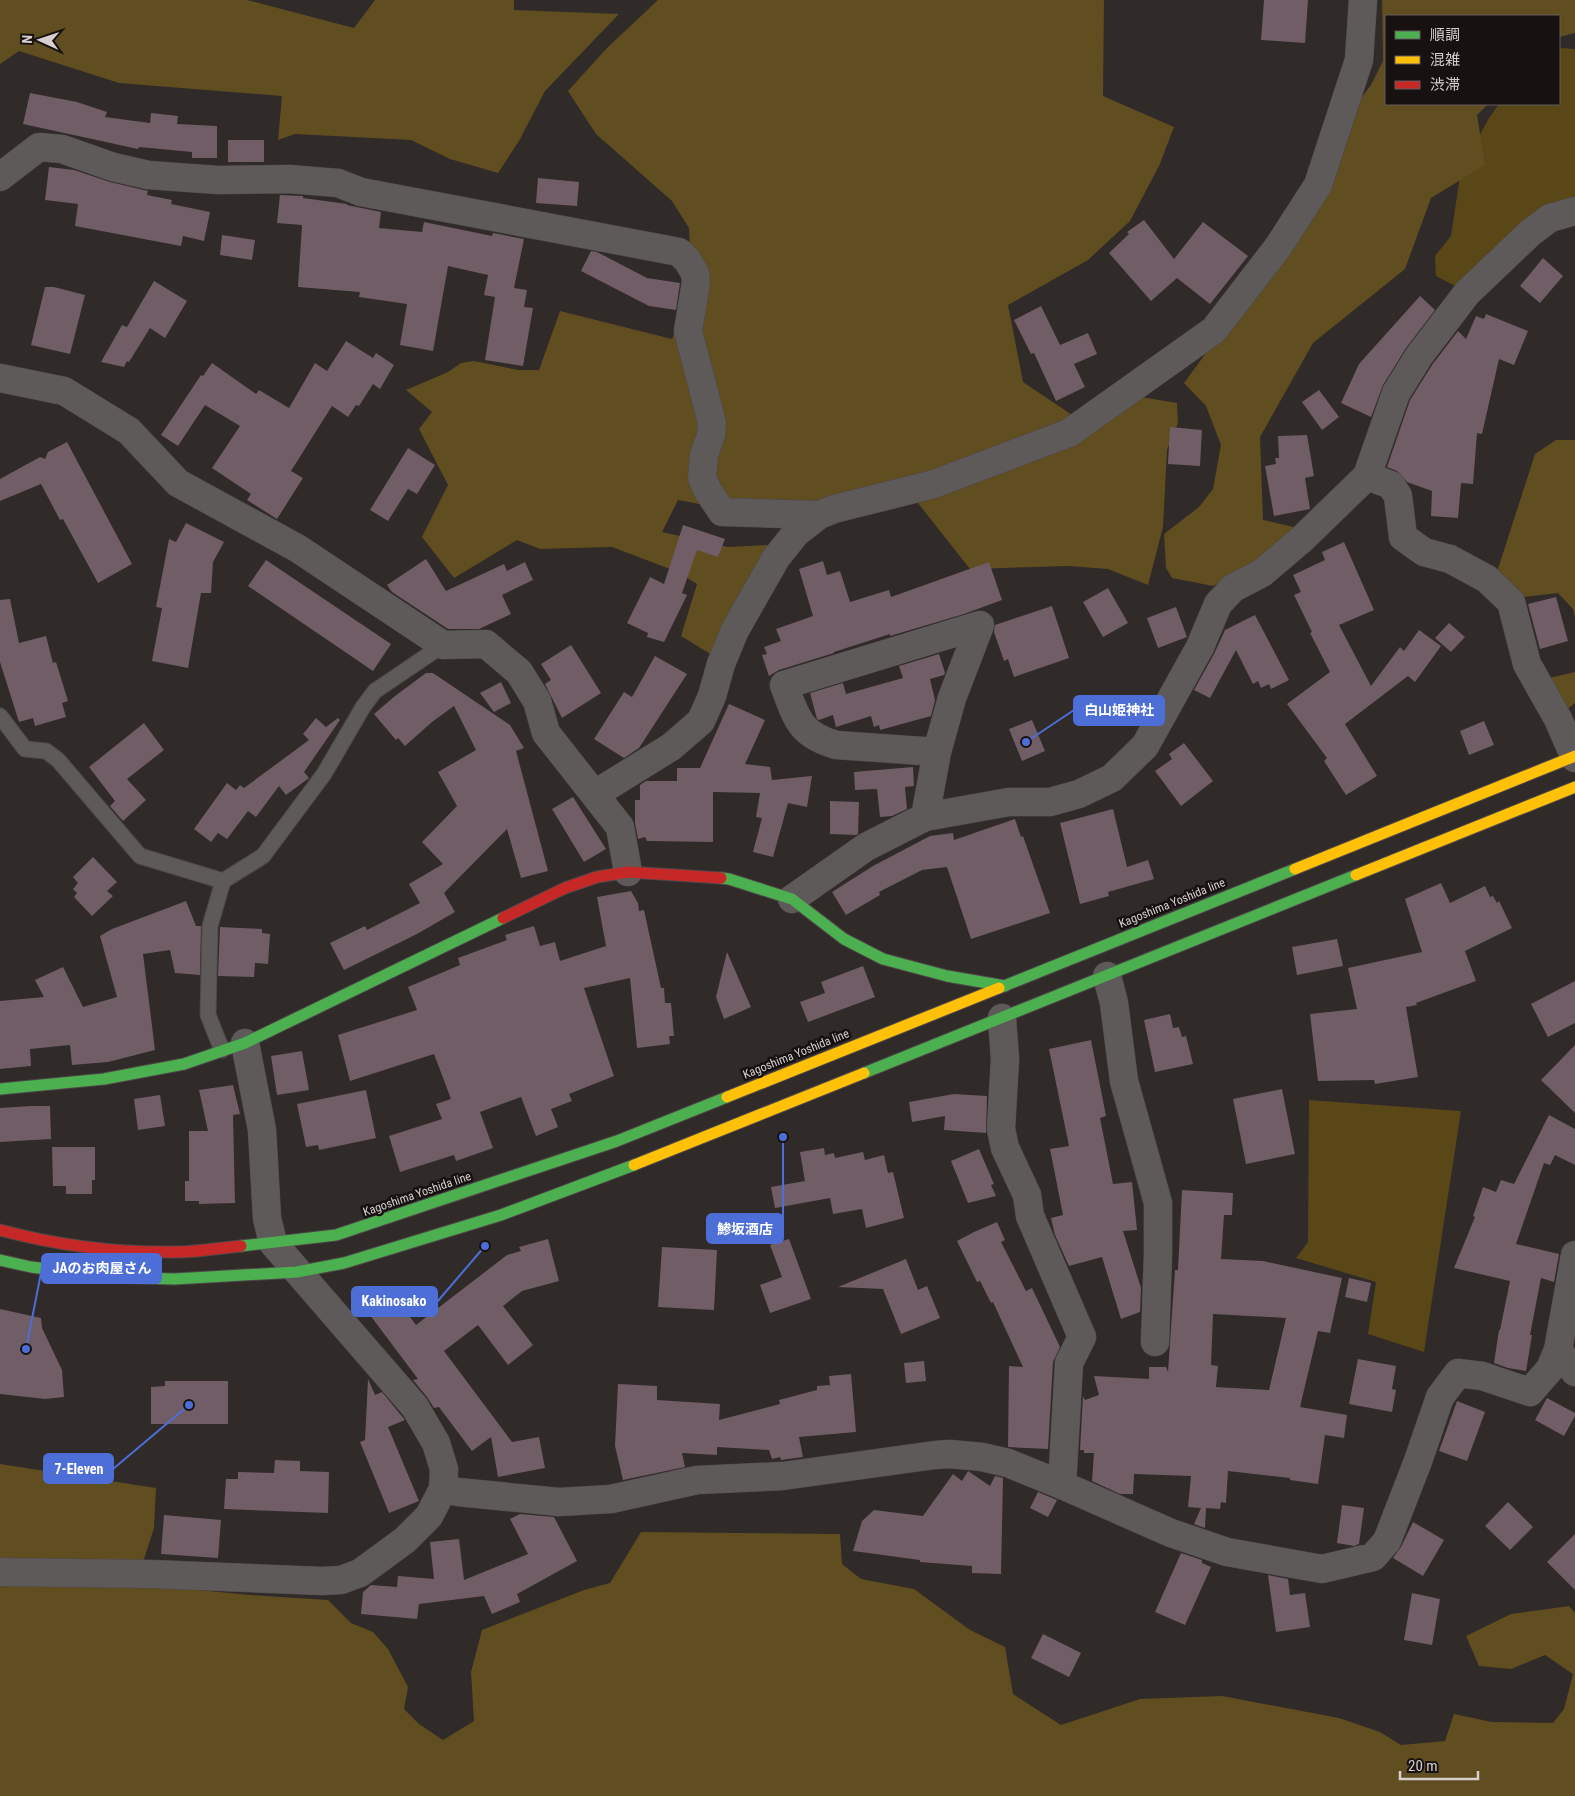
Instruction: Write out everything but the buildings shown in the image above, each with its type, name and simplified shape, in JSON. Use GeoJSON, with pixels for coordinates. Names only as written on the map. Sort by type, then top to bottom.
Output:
{"type":"FeatureCollection","features":[{"type":"Feature","properties":{"kind":"main road","name":"Kagoshima Yoshida line"},"geometry":{"type":"LineString","coordinates":[[0,1230],[34,1238],[110,1249],[176,1252],[336,1235],[617,1141],[1575,757]]}},
{"type":"Feature","properties":{"kind":"main road"},"geometry":{"type":"LineString","coordinates":[[0,1260],[31,1267],[110,1277],[174,1280],[297,1272],[344,1263],[501,1215],[620,1171],[1575,787]]}},
{"type":"Feature","properties":{"kind":"main road"},"geometry":{"type":"LineString","coordinates":[[0,1089],[104,1079],[184,1064],[233,1047],[565,888],[597,877],[628,872],[729,879],[792,899],[844,939],[884,959],[947,976],[1005,986]]}},
{"type":"Feature","properties":{"kind":"street"},"geometry":{"type":"LineString","coordinates":[[595,794],[671,747],[701,721],[712,696],[721,664],[735,630],[776,558],[796,533],[819,515],[834,509],[934,484],[1069,432],[1214,330],[1278,247],[1318,185],[1359,60],[1363,0]]}},
{"type":"Feature","properties":{"kind":"street"},"geometry":{"type":"LineString","coordinates":[[0,177],[39,146],[62,148],[112,167],[148,175],[218,180],[289,179],[338,183],[361,192],[679,252],[687,260],[695,273],[696,282],[688,331],[711,415],[711,435],[702,466],[702,478],[708,491],[722,512],[819,515]]}},
{"type":"Feature","properties":{"kind":"street"},"geometry":{"type":"LineString","coordinates":[[792,899],[866,847],[925,817],[1009,802],[1050,802],[1079,794],[1112,778],[1144,746],[1200,647],[1218,604],[1233,588],[1262,573],[1302,539],[1367,476],[1396,394],[1419,356],[1467,293],[1530,233],[1550,218],[1575,211]]}},
{"type":"Feature","properties":{"kind":"street"},"geometry":{"type":"LineString","coordinates":[[0,378],[64,391],[129,430],[178,483],[297,548],[443,645],[486,644],[520,672],[537,701],[546,734],[620,827],[628,872]]}},
{"type":"Feature","properties":{"kind":"street"},"geometry":{"type":"LineString","coordinates":[[1367,476],[1391,485],[1398,496],[1403,537],[1424,552],[1450,559],[1487,579],[1511,602],[1527,664],[1558,719],[1575,757]]}},
{"type":"Feature","properties":{"kind":"street"},"geometry":{"type":"LineString","coordinates":[[925,817],[937,752],[952,698],[980,625],[784,685],[797,720],[812,736],[822,741],[836,745],[937,752]]}},
{"type":"Feature","properties":{"kind":"street"},"geometry":{"type":"LineString","coordinates":[[1107,976],[1115,1012],[1124,1081],[1158,1203],[1155,1342]]}},
{"type":"Feature","properties":{"kind":"street"},"geometry":{"type":"LineString","coordinates":[[1002,1018],[1005,1059],[1002,1129],[1005,1148],[1027,1195],[1030,1216],[1082,1337],[1069,1363],[1062,1485]]}},
{"type":"Feature","properties":{"kind":"street"},"geometry":{"type":"LineString","coordinates":[[0,1572],[150,1574],[322,1581],[341,1580],[360,1573],[405,1540],[430,1516],[443,1489],[444,1470],[436,1443],[415,1407],[273,1243],[267,1218],[262,1130],[233,1047]]}},
{"type":"Feature","properties":{"kind":"street"},"geometry":{"type":"LineString","coordinates":[[443,1489],[559,1502],[611,1498],[697,1480],[783,1476],[950,1454],[982,1457],[1008,1463],[1171,1533],[1227,1552],[1322,1569],[1373,1557],[1387,1541],[1440,1397],[1458,1373],[1482,1376],[1530,1392],[1550,1369],[1558,1350],[1575,1255]]}},
{"type":"Feature","properties":{"kind":"street"},"geometry":{"type":"LineString","coordinates":[[1558,1350],[1575,1372]]}},
{"type":"Feature","properties":{"kind":"lane"},"geometry":{"type":"LineString","coordinates":[[233,1047],[208,1015],[210,926],[223,881],[263,856],[324,774],[363,707],[375,691],[443,645]]}},
{"type":"Feature","properties":{"kind":"lane"},"geometry":{"type":"LineString","coordinates":[[0,716],[25,749],[46,751],[58,760],[140,856],[223,881]]}},
{"type":"Feature","properties":{"kind":"shaded area"},"geometry":{"type":"Polygon","coordinates":[[[0,0],[247,0],[354,28],[375,0],[514,0],[514,10],[619,14],[545,91],[519,141],[498,173],[450,159],[411,140],[295,134],[278,140],[282,96],[119,83],[19,51],[0,64],[0,0]]]}},
{"type":"Feature","properties":{"kind":"shaded area"},"geometry":{"type":"Polygon","coordinates":[[[658,0],[1104,0],[1103,96],[1174,127],[1159,166],[1130,221],[1088,260],[1008,305],[1023,382],[1078,419],[1141,397],[1177,403],[1178,423],[1167,450],[1163,527],[1148,585],[1108,569],[1068,566],[970,569],[910,493],[767,517],[678,500],[662,532],[728,547],[789,544],[720,660],[681,636],[697,584],[678,572],[612,547],[540,549],[517,540],[454,578],[422,537],[448,485],[419,429],[432,412],[406,390],[448,372],[461,363],[474,361],[518,370],[539,370],[560,311],[672,339],[692,292],[689,228],[672,201],[596,134],[568,91],[607,48],[658,0]]]}},
{"type":"Feature","properties":{"kind":"shaded area"},"geometry":{"type":"Polygon","coordinates":[[[1382,0],[1575,0],[1575,33],[1560,37],[1560,15],[1385,15],[1385,105],[1487,105],[1477,115],[1485,165],[1431,198],[1405,269],[1313,343],[1260,437],[1263,520],[1302,529],[1280,550],[1213,586],[1172,578],[1166,568],[1164,534],[1199,507],[1213,489],[1221,445],[1206,406],[1184,383],[1313,207],[1308,168],[1371,85],[1383,61],[1382,0]]]}},
{"type":"Feature","properties":{"kind":"shaded area"},"geometry":{"type":"Polygon","coordinates":[[[1560,49],[1575,49],[1575,200],[1463,290],[1436,276],[1435,256],[1451,236],[1461,169],[1498,105],[1560,105],[1560,49]]]}},
{"type":"Feature","properties":{"kind":"shaded area"},"geometry":{"type":"Polygon","coordinates":[[[1556,440],[1575,440],[1575,617],[1573,609],[1558,593],[1523,597],[1496,575],[1535,454],[1556,440]]]}},
{"type":"Feature","properties":{"kind":"shaded area"},"geometry":{"type":"Polygon","coordinates":[[[1575,672],[1575,703],[1565,711],[1540,680],[1575,672]]]}},
{"type":"Feature","properties":{"kind":"shaded area"},"geometry":{"type":"Polygon","coordinates":[[[1309,1100],[1461,1111],[1424,1352],[1368,1334],[1376,1282],[1296,1258],[1308,1242],[1309,1100]]]}},
{"type":"Feature","properties":{"kind":"shaded area"},"geometry":{"type":"Polygon","coordinates":[[[0,1464],[156,1488],[154,1528],[136,1584],[328,1600],[351,1623],[373,1632],[388,1649],[408,1687],[404,1709],[419,1724],[443,1740],[474,1721],[471,1672],[482,1630],[584,1590],[610,1583],[641,1532],[840,1534],[842,1564],[861,1579],[914,1589],[970,1630],[1005,1647],[1013,1694],[1061,1725],[1140,1699],[1222,1696],[1339,1718],[1380,1732],[1401,1745],[1445,1741],[1454,1714],[1492,1722],[1553,1723],[1564,1709],[1573,1674],[1545,1655],[1511,1669],[1479,1666],[1466,1636],[1511,1614],[1569,1606],[1575,1613],[1575,1796],[0,1796],[0,1464]]]}},
{"type":"Feature","properties":{"kind":"traffic: fast"},"geometry":{"type":"LineString","coordinates":[[999,988],[1295,869]]}},
{"type":"Feature","properties":{"kind":"traffic: fast"},"geometry":{"type":"LineString","coordinates":[[864,1073],[1356,875]]}},
{"type":"Feature","properties":{"kind":"traffic: fast"},"geometry":{"type":"LineString","coordinates":[[721,878],[792,899],[844,939],[883,959],[947,976],[1005,986]]}},
{"type":"Feature","properties":{"kind":"traffic: fast"},"geometry":{"type":"LineString","coordinates":[[0,1089],[104,1079],[184,1064],[245,1043],[503,918]]}},
{"type":"Feature","properties":{"kind":"traffic: fast"},"geometry":{"type":"LineString","coordinates":[[241,1246],[336,1235],[617,1141],[727,1097]]}},
{"type":"Feature","properties":{"kind":"traffic: fast"},"geometry":{"type":"LineString","coordinates":[[0,1260],[31,1267],[110,1277],[174,1279],[297,1272],[344,1263],[501,1215],[634,1165]]}},
{"type":"Feature","properties":{"kind":"traffic: slow"},"geometry":{"type":"LineString","coordinates":[[1295,869],[1575,756]]}},
{"type":"Feature","properties":{"kind":"traffic: slow"},"geometry":{"type":"LineString","coordinates":[[1356,875],[1575,787]]}},
{"type":"Feature","properties":{"kind":"traffic: slow"},"geometry":{"type":"LineString","coordinates":[[727,1097],[999,988]]}},
{"type":"Feature","properties":{"kind":"traffic: slow"},"geometry":{"type":"LineString","coordinates":[[634,1165],[864,1073]]}},
{"type":"Feature","properties":{"kind":"traffic: jam"},"geometry":{"type":"LineString","coordinates":[[503,918],[565,888],[597,877],[628,872],[721,878]]}},
{"type":"Feature","properties":{"kind":"traffic: jam"},"geometry":{"type":"LineString","coordinates":[[0,1230],[65,1244],[131,1251],[184,1252],[241,1246]]}},
{"type":"Feature","properties":{"kind":"place","name":"白山姫神社"},"geometry":{"type":"Point","coordinates":[1026,742]}},
{"type":"Feature","properties":{"kind":"place","name":"鯵坂酒店"},"geometry":{"type":"Point","coordinates":[783,1137]}},
{"type":"Feature","properties":{"kind":"place","name":"Kakinosako"},"geometry":{"type":"Point","coordinates":[485,1246]}},
{"type":"Feature","properties":{"kind":"place","name":"JAのお肉屋さん"},"geometry":{"type":"Point","coordinates":[26,1349]}},
{"type":"Feature","properties":{"kind":"place","name":"7-Eleven"},"geometry":{"type":"Point","coordinates":[189,1405]}}]}
